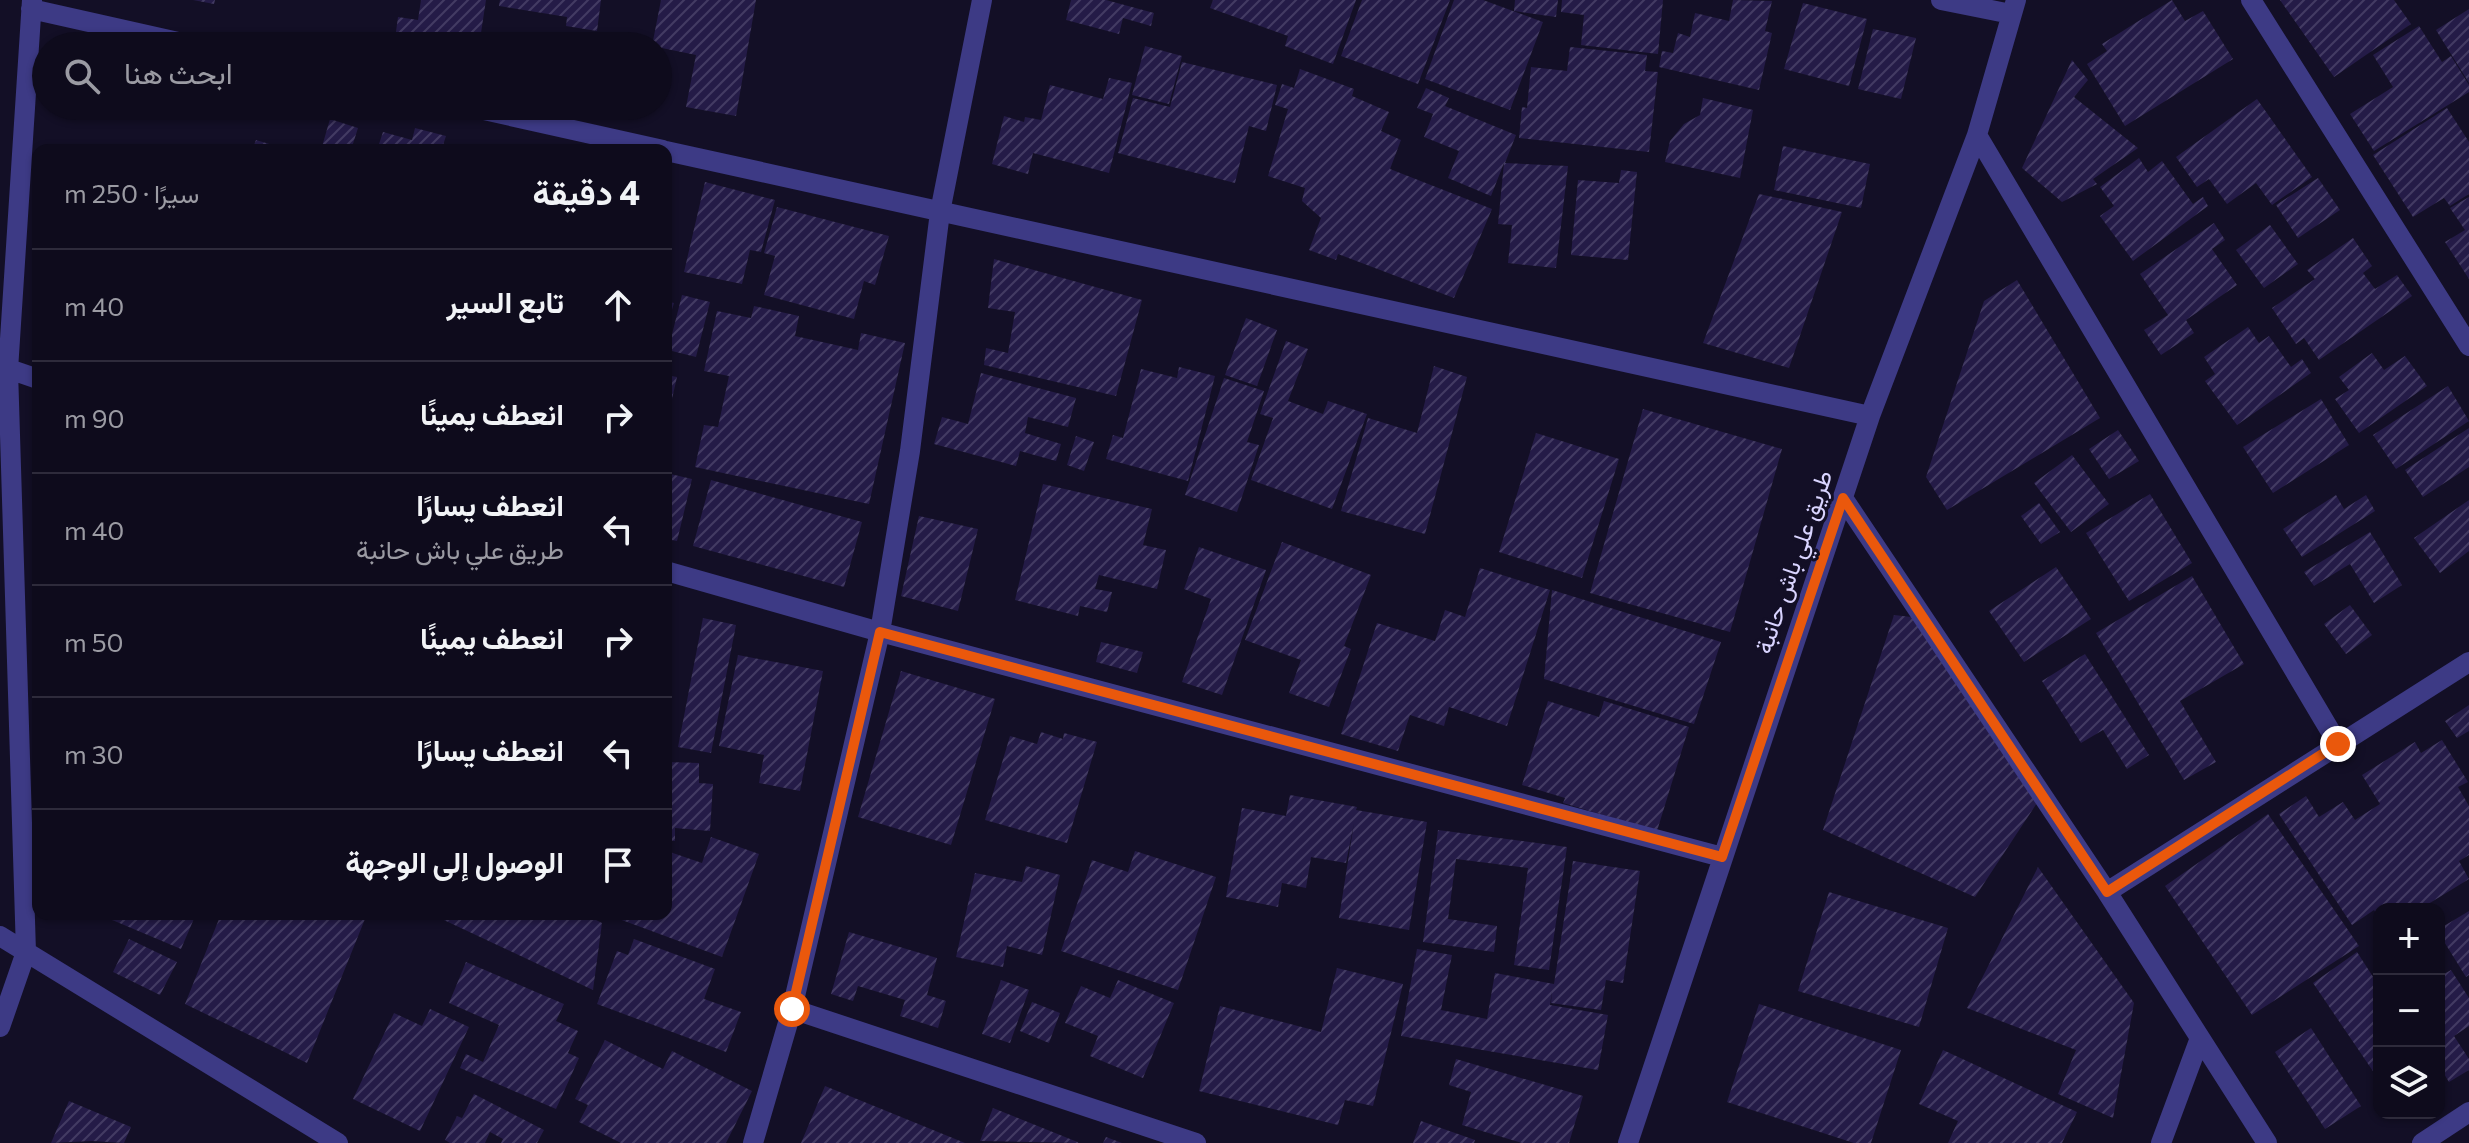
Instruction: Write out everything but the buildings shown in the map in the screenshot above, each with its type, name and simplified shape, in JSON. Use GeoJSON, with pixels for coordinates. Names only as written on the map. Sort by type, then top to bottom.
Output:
{"type":"FeatureCollection","features":[{"type":"Feature","properties":{"kind":"street"},"geometry":{"type":"LineString","coordinates":[[753,1143],[792,1009],[880,632],[910,451],[940,212],[982,0]]}},
{"type":"Feature","properties":{"kind":"street"},"geometry":{"type":"LineString","coordinates":[[1941,0],[2014,7]]}},
{"type":"Feature","properties":{"kind":"street"},"geometry":{"type":"LineString","coordinates":[[2251,0],[2469,346]]}},
{"type":"Feature","properties":{"kind":"street"},"geometry":{"type":"LineString","coordinates":[[0,1027],[26,952],[4,368],[32,5],[140,32]]}},
{"type":"Feature","properties":{"kind":"street","name":"طريق علي باش حانبة"},"geometry":{"type":"LineString","coordinates":[[1628,1143],[1870,416],[1977,135],[2014,7]]}},
{"type":"Feature","properties":{"kind":"street"},"geometry":{"type":"LineString","coordinates":[[529,120],[638,144]]}},
{"type":"Feature","properties":{"kind":"street"},"geometry":{"type":"LineString","coordinates":[[1977,135],[2338,744]]}},
{"type":"Feature","properties":{"kind":"street"},"geometry":{"type":"LineString","coordinates":[[672,152],[1870,416]]}},
{"type":"Feature","properties":{"kind":"street"},"geometry":{"type":"LineString","coordinates":[[4,368],[32,377]]}},
{"type":"Feature","properties":{"kind":"street"},"geometry":{"type":"LineString","coordinates":[[1843,498],[2107,892],[2267,1143]]}},
{"type":"Feature","properties":{"kind":"street"},"geometry":{"type":"LineString","coordinates":[[672,573],[880,632],[1722,857]]}},
{"type":"Feature","properties":{"kind":"street"},"geometry":{"type":"LineString","coordinates":[[2107,892],[2469,662]]}},
{"type":"Feature","properties":{"kind":"street"},"geometry":{"type":"LineString","coordinates":[[0,936],[338,1143]]}},
{"type":"Feature","properties":{"kind":"street"},"geometry":{"type":"LineString","coordinates":[[792,1009],[1196,1143]]}},
{"type":"Feature","properties":{"kind":"street"},"geometry":{"type":"LineString","coordinates":[[2161,1143],[2200,1038]]}},
{"type":"Feature","properties":{"kind":"street"},"geometry":{"type":"LineString","coordinates":[[2422,1143],[2469,1112]]}},
{"type":"Feature","properties":{"kind":"route"},"geometry":{"type":"LineString","coordinates":[[792,1009],[880,632],[1722,857],[1843,498],[2107,892],[2338,744]]}}]}
